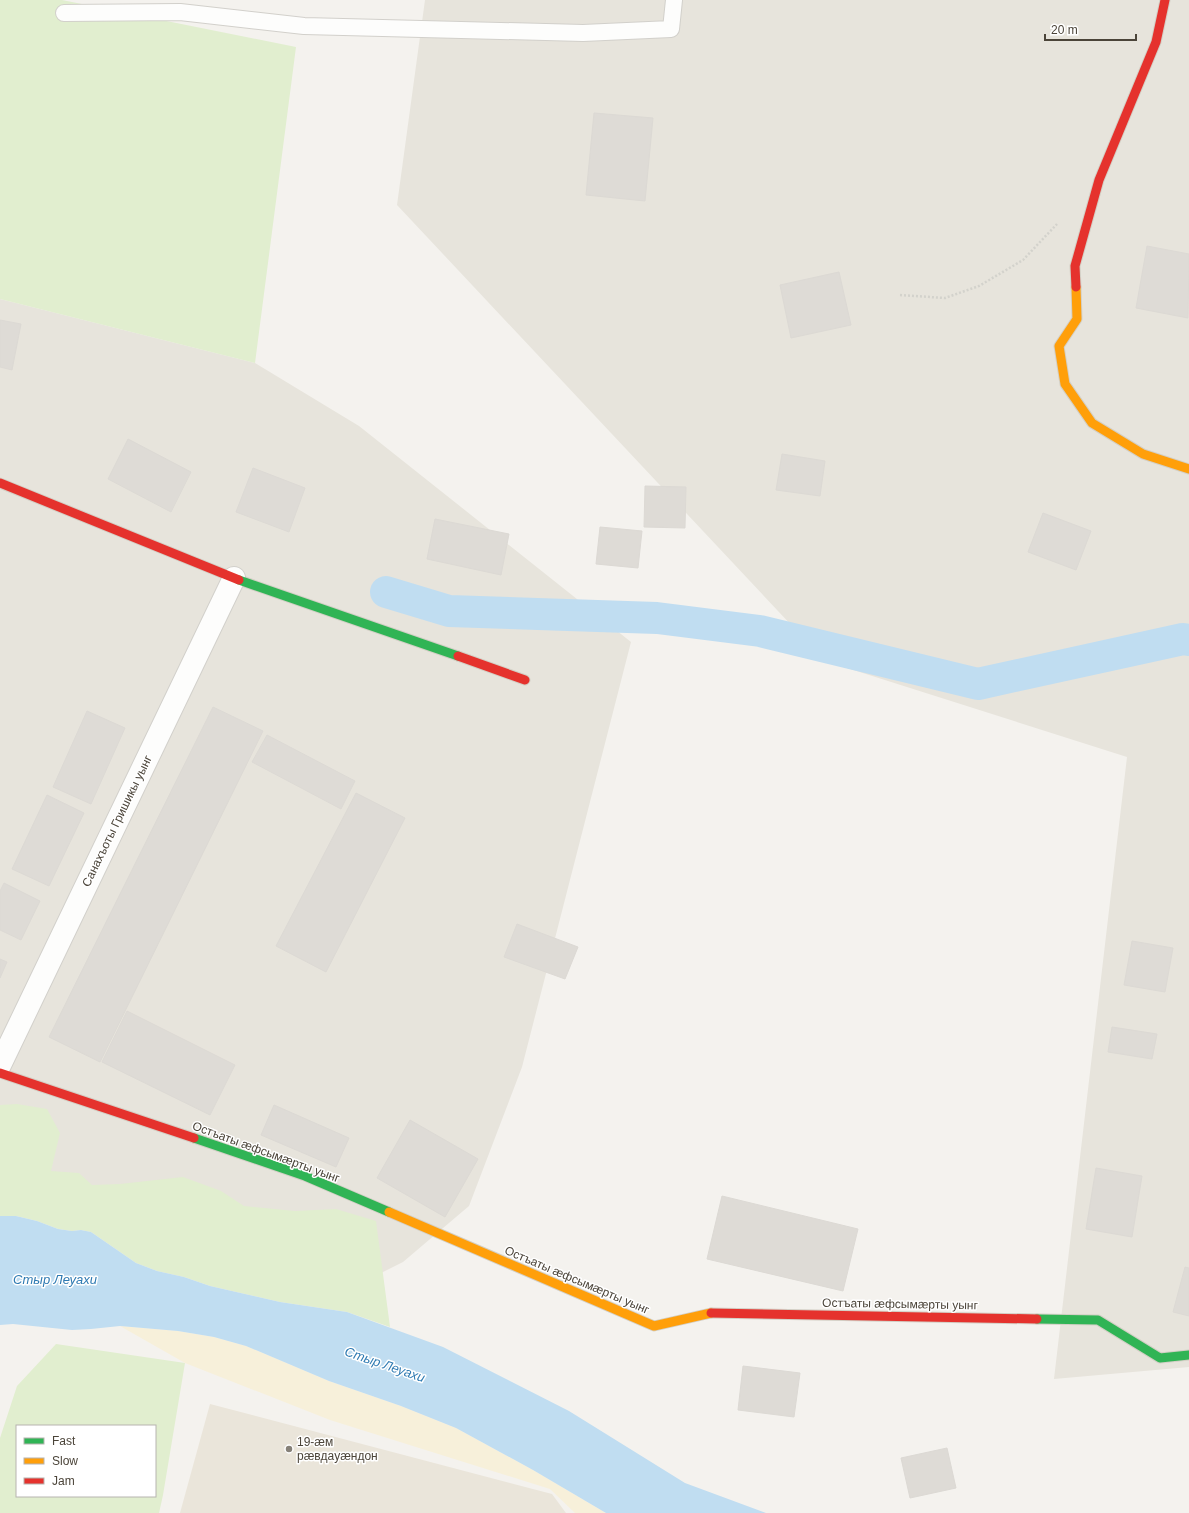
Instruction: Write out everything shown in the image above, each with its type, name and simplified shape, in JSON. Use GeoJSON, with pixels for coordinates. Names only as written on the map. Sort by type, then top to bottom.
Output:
{"type":"FeatureCollection","features":[{"type":"Feature","properties":{"kind":"street"},"geometry":{"type":"LineString","coordinates":[[1165,0],[1156,42],[1099,180],[1075,266],[1077,319],[1059,346],[1065,384],[1092,424],[1143,454],[1189,469]]}},
{"type":"Feature","properties":{"kind":"street"},"geometry":{"type":"LineString","coordinates":[[0,483],[234,578],[524,680]]}},
{"type":"Feature","properties":{"kind":"street","name":"Санахъоты Гришикы уынг"},"geometry":{"type":"LineString","coordinates":[[0,1065],[234,578]]}},
{"type":"Feature","properties":{"kind":"street","name":"Остъаты æфсымæрты уынг"},"geometry":{"type":"LineString","coordinates":[[0,1073],[305,1176],[654,1326],[707,1313],[1098,1320],[1160,1358],[1189,1355]]}},
{"type":"Feature","properties":{"kind":"lane"},"geometry":{"type":"LineString","coordinates":[[64,13],[180,12],[304,26],[583,32],[672,29],[674,0]]}},
{"type":"Feature","properties":{"kind":"path"},"geometry":{"type":"LineString","coordinates":[[900,295],[945,298],[979,286],[1023,260],[1061,220]]}},
{"type":"Feature","properties":{"kind":"shaded area"},"geometry":{"type":"Polygon","coordinates":[[[425,0],[1189,0],[1189,1367],[1054,1379],[1127,757],[825,661],[397,205],[425,0]]]}},
{"type":"Feature","properties":{"kind":"shaded area"},"geometry":{"type":"Polygon","coordinates":[[[0,299],[255,363],[359,426],[631,642],[522,1067],[469,1206],[403,1262],[359,1284],[0,1198],[0,299]]]}},
{"type":"Feature","properties":{"kind":"shaded area","name":"19-æм рӕвдауӕндон"},"geometry":{"type":"Polygon","coordinates":[[[210,1404],[552,1494],[566,1513],[180,1513],[210,1404]]]}},
{"type":"Feature","properties":{"kind":"green space"},"geometry":{"type":"Polygon","coordinates":[[[0,0],[62,0],[296,47],[255,363],[0,299],[0,0]]]}},
{"type":"Feature","properties":{"kind":"green space"},"geometry":{"type":"Polygon","coordinates":[[[17,1104],[47,1109],[60,1133],[51,1171],[79,1173],[92,1185],[120,1184],[183,1177],[221,1191],[244,1206],[295,1211],[336,1209],[376,1221],[390,1327],[347,1312],[280,1302],[210,1286],[184,1277],[157,1271],[136,1263],[91,1232],[58,1229],[37,1221],[16,1216],[0,1216],[0,1105],[17,1104]]]}},
{"type":"Feature","properties":{"kind":"green space"},"geometry":{"type":"Polygon","coordinates":[[[56,1344],[185,1363],[159,1513],[0,1513],[0,1438],[17,1386],[56,1344]]]}},
{"type":"Feature","properties":{"kind":"sand"},"geometry":{"type":"Polygon","coordinates":[[[120,1326],[178,1331],[214,1337],[246,1346],[329,1381],[401,1406],[456,1428],[533,1470],[606,1513],[575,1513],[550,1489],[330,1420],[185,1363],[120,1326]]]}},
{"type":"Feature","properties":{"kind":"water","name":"Стыр Леуахи"},"geometry":{"type":"Polygon","coordinates":[[[0,1216],[16,1216],[37,1221],[58,1229],[91,1232],[136,1263],[157,1271],[184,1277],[210,1286],[280,1302],[347,1312],[443,1347],[569,1411],[685,1483],[766,1513],[606,1513],[533,1470],[456,1428],[401,1406],[329,1381],[246,1346],[214,1337],[178,1331],[120,1326],[72,1330],[13,1324],[0,1325],[0,1216]]]}},
{"type":"Feature","properties":{"kind":"building"},"geometry":{"type":"Polygon","coordinates":[[[594,113],[653,118],[645,201],[586,195],[594,113]]]}},
{"type":"Feature","properties":{"kind":"building"},"geometry":{"type":"Polygon","coordinates":[[[1147,246],[1189,254],[1188,318],[1136,308],[1147,246]]]}},
{"type":"Feature","properties":{"kind":"building"},"geometry":{"type":"Polygon","coordinates":[[[839,272],[851,325],[791,338],[780,285],[839,272]]]}},
{"type":"Feature","properties":{"kind":"building"},"geometry":{"type":"Polygon","coordinates":[[[0,320],[21,324],[12,370],[0,367],[0,320]]]}},
{"type":"Feature","properties":{"kind":"building"},"geometry":{"type":"Polygon","coordinates":[[[128,439],[191,472],[171,512],[108,479],[128,439]]]}},
{"type":"Feature","properties":{"kind":"building"},"geometry":{"type":"Polygon","coordinates":[[[782,454],[825,461],[820,496],[776,490],[782,454]]]}},
{"type":"Feature","properties":{"kind":"building"},"geometry":{"type":"Polygon","coordinates":[[[253,468],[305,488],[289,532],[236,512],[253,468]]]}},
{"type":"Feature","properties":{"kind":"building"},"geometry":{"type":"Polygon","coordinates":[[[645,486],[686,487],[685,528],[644,527],[645,486]]]}},
{"type":"Feature","properties":{"kind":"building"},"geometry":{"type":"Polygon","coordinates":[[[1043,513],[1091,531],[1076,570],[1028,552],[1043,513]]]}},
{"type":"Feature","properties":{"kind":"building"},"geometry":{"type":"Polygon","coordinates":[[[435,519],[509,534],[501,575],[427,559],[435,519]]]}},
{"type":"Feature","properties":{"kind":"building"},"geometry":{"type":"Polygon","coordinates":[[[600,527],[642,531],[638,568],[596,564],[600,527]]]}},
{"type":"Feature","properties":{"kind":"building"},"geometry":{"type":"Polygon","coordinates":[[[213,707],[263,731],[100,1062],[49,1037],[213,707]]]}},
{"type":"Feature","properties":{"kind":"building"},"geometry":{"type":"Polygon","coordinates":[[[87,711],[125,728],[91,804],[53,787],[87,711]]]}},
{"type":"Feature","properties":{"kind":"building"},"geometry":{"type":"Polygon","coordinates":[[[267,735],[355,781],[341,809],[252,762],[267,735]]]}},
{"type":"Feature","properties":{"kind":"building"},"geometry":{"type":"Polygon","coordinates":[[[356,793],[405,818],[326,972],[276,946],[356,793]]]}},
{"type":"Feature","properties":{"kind":"building"},"geometry":{"type":"Polygon","coordinates":[[[47,795],[84,813],[49,886],[12,869],[47,795]]]}},
{"type":"Feature","properties":{"kind":"building"},"geometry":{"type":"Polygon","coordinates":[[[4,883],[40,901],[21,940],[0,930],[0,891],[4,883]]]}},
{"type":"Feature","properties":{"kind":"building"},"geometry":{"type":"Polygon","coordinates":[[[517,924],[578,947],[565,979],[504,957],[517,924]]]}},
{"type":"Feature","properties":{"kind":"building"},"geometry":{"type":"Polygon","coordinates":[[[1132,941],[1173,948],[1165,992],[1124,985],[1132,941]]]}},
{"type":"Feature","properties":{"kind":"building"},"geometry":{"type":"Polygon","coordinates":[[[0,959],[7,962],[0,978],[0,959]]]}},
{"type":"Feature","properties":{"kind":"building"},"geometry":{"type":"Polygon","coordinates":[[[127,1011],[235,1065],[210,1115],[102,1062],[127,1011]]]}},
{"type":"Feature","properties":{"kind":"building"},"geometry":{"type":"Polygon","coordinates":[[[1112,1027],[1157,1034],[1152,1059],[1108,1052],[1112,1027]]]}},
{"type":"Feature","properties":{"kind":"building"},"geometry":{"type":"Polygon","coordinates":[[[274,1105],[349,1138],[336,1167],[261,1135],[274,1105]]]}},
{"type":"Feature","properties":{"kind":"building"},"geometry":{"type":"Polygon","coordinates":[[[410,1120],[478,1159],[445,1217],[377,1178],[410,1120]]]}},
{"type":"Feature","properties":{"kind":"building"},"geometry":{"type":"Polygon","coordinates":[[[1096,1168],[1142,1176],[1132,1237],[1086,1229],[1096,1168]]]}},
{"type":"Feature","properties":{"kind":"building"},"geometry":{"type":"Polygon","coordinates":[[[722,1196],[858,1229],[843,1291],[707,1259],[722,1196]]]}},
{"type":"Feature","properties":{"kind":"building"},"geometry":{"type":"Polygon","coordinates":[[[1185,1267],[1189,1268],[1189,1316],[1173,1312],[1185,1267]]]}},
{"type":"Feature","properties":{"kind":"building"},"geometry":{"type":"Polygon","coordinates":[[[743,1366],[800,1373],[794,1417],[738,1410],[743,1366]]]}},
{"type":"Feature","properties":{"kind":"building"},"geometry":{"type":"Polygon","coordinates":[[[947,1448],[956,1488],[910,1498],[901,1458],[947,1448]]]}},
{"type":"Feature","properties":{"kind":"waterway"},"geometry":{"type":"LineString","coordinates":[[386,592],[449,611],[657,618],[760,631],[978,684],[1183,639],[1189,640]]}},
{"type":"Feature","properties":{"kind":"traffic: fast"},"geometry":{"type":"LineString","coordinates":[[239,580],[458,656]]}},
{"type":"Feature","properties":{"kind":"traffic: fast"},"geometry":{"type":"LineString","coordinates":[[194,1138],[305,1176],[389,1212]]}},
{"type":"Feature","properties":{"kind":"traffic: fast"},"geometry":{"type":"LineString","coordinates":[[1037,1319],[1098,1320],[1160,1358],[1189,1355]]}},
{"type":"Feature","properties":{"kind":"traffic: slow"},"geometry":{"type":"LineString","coordinates":[[1076,287],[1077,319],[1059,346],[1065,384],[1092,423],[1143,454],[1189,469]]}},
{"type":"Feature","properties":{"kind":"traffic: slow"},"geometry":{"type":"LineString","coordinates":[[389,1212],[654,1326],[711,1313]]}},
{"type":"Feature","properties":{"kind":"traffic: jam"},"geometry":{"type":"LineString","coordinates":[[1076,287],[1075,266],[1099,180],[1156,42],[1165,0]]}},
{"type":"Feature","properties":{"kind":"traffic: jam"},"geometry":{"type":"LineString","coordinates":[[0,483],[239,580]]}},
{"type":"Feature","properties":{"kind":"traffic: jam"},"geometry":{"type":"LineString","coordinates":[[458,656],[525,680]]}},
{"type":"Feature","properties":{"kind":"traffic: jam"},"geometry":{"type":"LineString","coordinates":[[0,1073],[194,1138]]}},
{"type":"Feature","properties":{"kind":"traffic: jam"},"geometry":{"type":"LineString","coordinates":[[711,1313],[1037,1319]]}},
{"type":"Feature","properties":{"kind":"place","name":"19-æм рӕвдауӕндон"},"geometry":{"type":"Point","coordinates":[289,1449]}}]}
